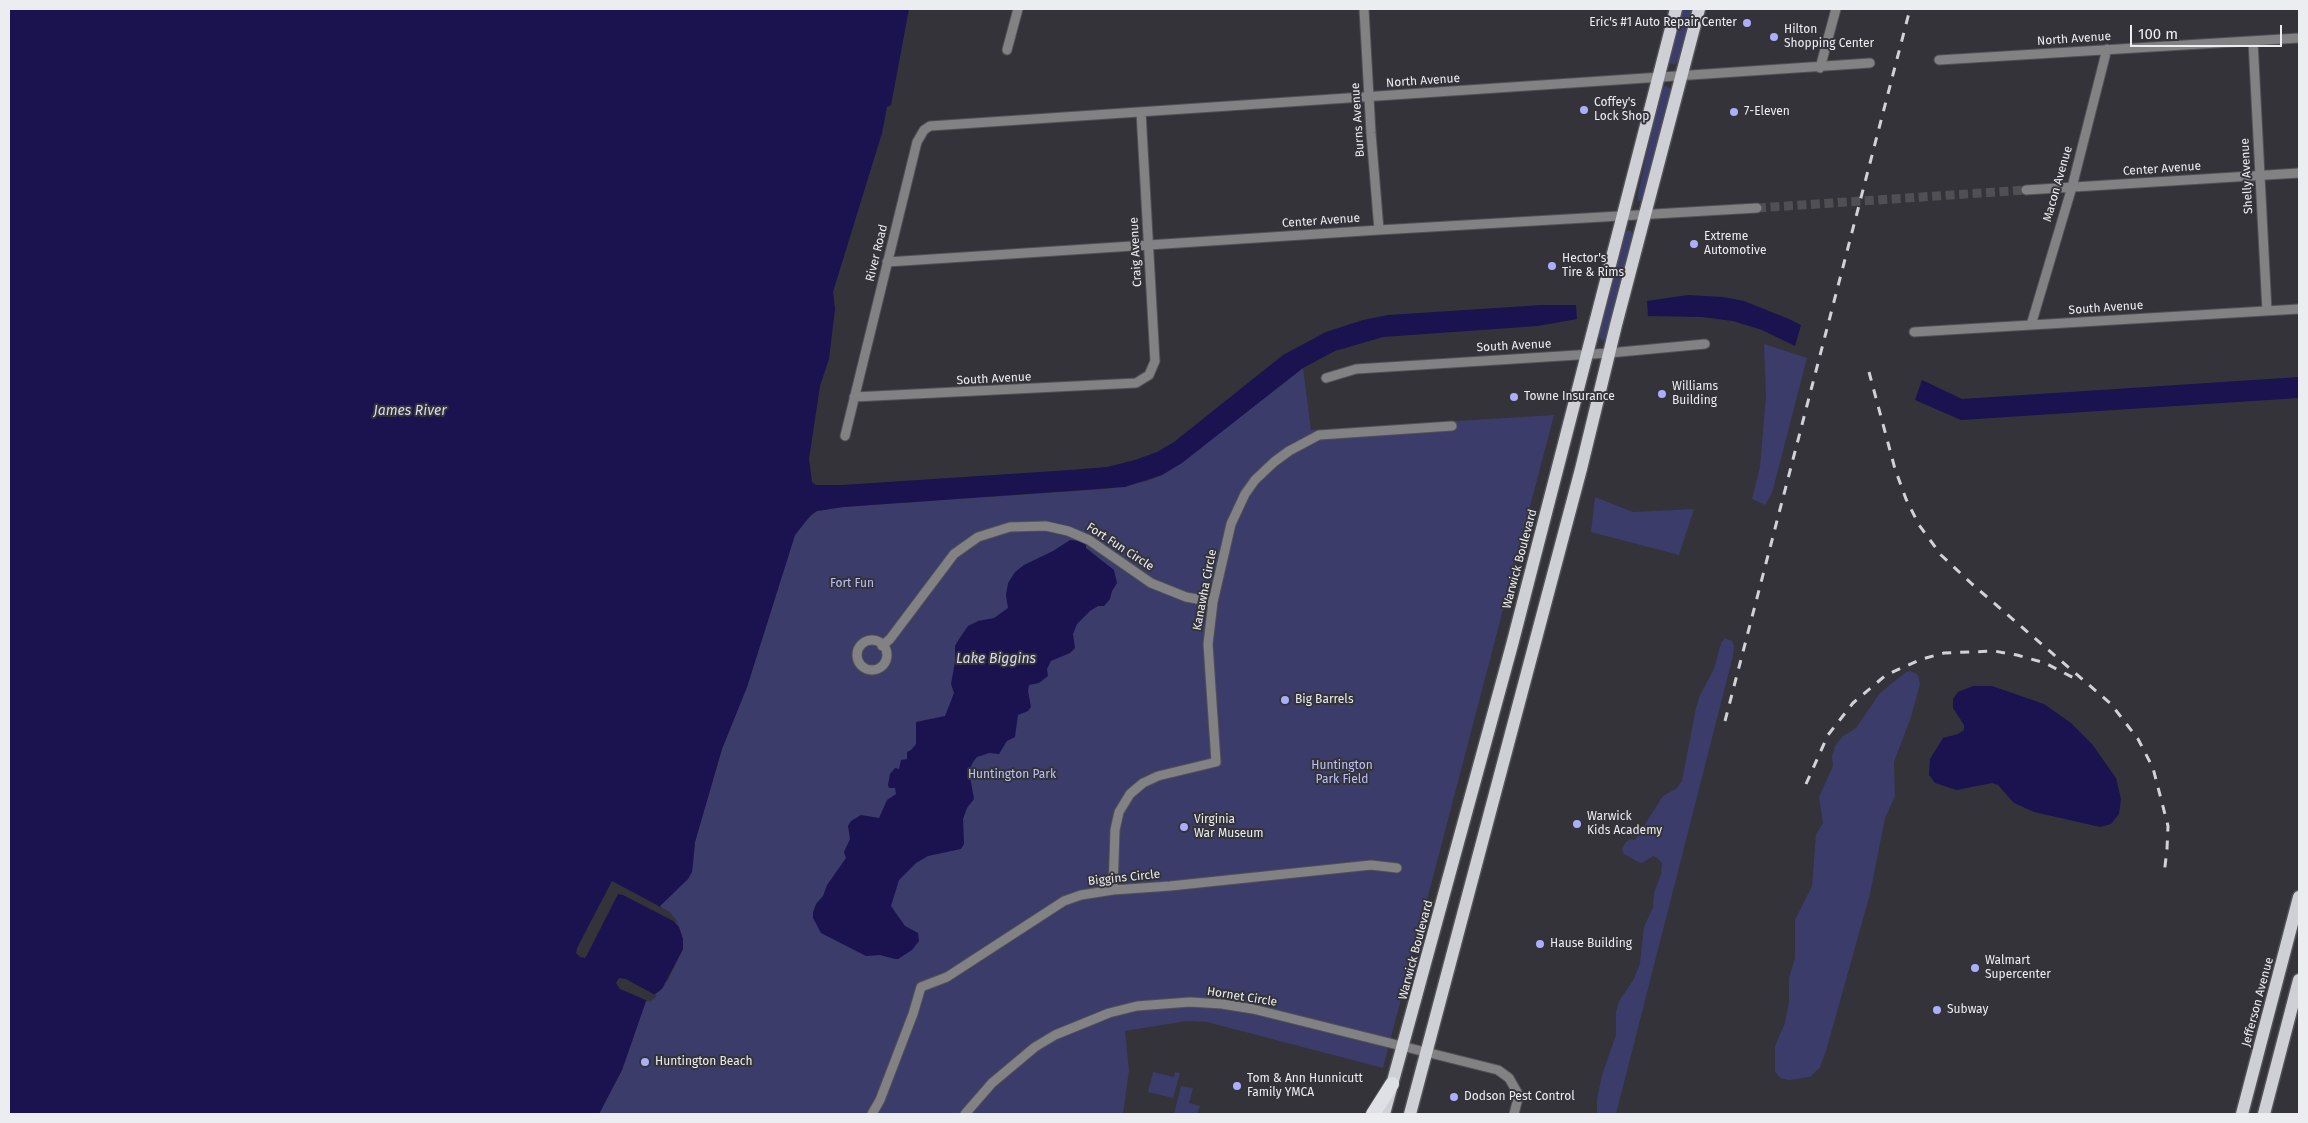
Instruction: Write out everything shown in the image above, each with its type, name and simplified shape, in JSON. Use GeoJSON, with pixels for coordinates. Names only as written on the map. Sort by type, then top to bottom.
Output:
{"type":"FeatureCollection","features":[{"type":"Feature","properties":{"kind":"highway"},"geometry":{"type":"LineString","coordinates":[[1373,1114],[1392,1084]]}},
{"type":"Feature","properties":{"kind":"main road","name":"Warwick Boulevard"},"geometry":{"type":"LineString","coordinates":[[1384,1114],[1444,900],[1512,645],[1676,9]]}},
{"type":"Feature","properties":{"kind":"main road"},"geometry":{"type":"LineString","coordinates":[[1410,1114],[1561,544],[1699,9]]}},
{"type":"Feature","properties":{"kind":"main road"},"geometry":{"type":"LineString","coordinates":[[1540,539],[1561,544]]}},
{"type":"Feature","properties":{"kind":"main road"},"geometry":{"type":"LineString","coordinates":[[1512,645],[1533,651]]}},
{"type":"Feature","properties":{"kind":"main road","name":"Jefferson Avenue"},"geometry":{"type":"LineString","coordinates":[[2242,1114],[2299,896]]}},
{"type":"Feature","properties":{"kind":"main road"},"geometry":{"type":"LineString","coordinates":[[1444,900],[1465,905]]}},
{"type":"Feature","properties":{"kind":"main road"},"geometry":{"type":"LineString","coordinates":[[2264,1114],[2299,980]]}},
{"type":"Feature","properties":{"kind":"street"},"geometry":{"type":"LineString","coordinates":[[1007,50],[1018,9]]}},
{"type":"Feature","properties":{"kind":"street","name":"Burns Avenue"},"geometry":{"type":"LineString","coordinates":[[1364,9],[1379,230]]}},
{"type":"Feature","properties":{"kind":"street"},"geometry":{"type":"LineString","coordinates":[[1820,68],[1836,9]]}},
{"type":"Feature","properties":{"kind":"street","name":"North Avenue"},"geometry":{"type":"LineString","coordinates":[[1940,60],[2299,38]]}},
{"type":"Feature","properties":{"kind":"street","name":"Shelly Avenue"},"geometry":{"type":"LineString","coordinates":[[2253,41],[2267,311]]}},
{"type":"Feature","properties":{"kind":"street","name":"Macon Avenue"},"geometry":{"type":"LineString","coordinates":[[2031,325],[2072,187],[2106,49]]}},
{"type":"Feature","properties":{"kind":"street","name":"North Avenue"},"geometry":{"type":"LineString","coordinates":[[977,122],[1820,68],[1870,63]]}},
{"type":"Feature","properties":{"kind":"street","name":"Craig Avenue"},"geometry":{"type":"LineString","coordinates":[[1136,383],[1149,375],[1155,361],[1142,112]]}},
{"type":"Feature","properties":{"kind":"street","name":"River Road"},"geometry":{"type":"LineString","coordinates":[[845,436],[919,136],[930,126],[937,124],[977,122]]}},
{"type":"Feature","properties":{"kind":"street","name":"Center Avenue"},"geometry":{"type":"LineString","coordinates":[[2026,190],[2299,173]]}},
{"type":"Feature","properties":{"kind":"street","name":"Center Avenue"},"geometry":{"type":"LineString","coordinates":[[887,262],[1757,208]]}},
{"type":"Feature","properties":{"kind":"street","name":"South Avenue"},"geometry":{"type":"LineString","coordinates":[[1914,332],[2299,309]]}},
{"type":"Feature","properties":{"kind":"street","name":"South Avenue"},"geometry":{"type":"LineString","coordinates":[[1326,378],[1356,369],[1609,353],[1705,344]]}},
{"type":"Feature","properties":{"kind":"street","name":"South Avenue"},"geometry":{"type":"LineString","coordinates":[[854,397],[1136,383]]}},
{"type":"Feature","properties":{"kind":"street","name":"Kanawha Circle"},"geometry":{"type":"LineString","coordinates":[[1113,890],[1115,830],[1119,812],[1130,794],[1143,783],[1158,776],[1216,762],[1208,644],[1213,602],[1231,524],[1245,494],[1261,474],[1286,452],[1319,435],[1452,426]]}},
{"type":"Feature","properties":{"kind":"street","name":"Fort Fun Circle"},"geometry":{"type":"LineString","coordinates":[[882,646],[948,561],[970,542],[999,529],[1035,525],[1057,527],[1079,535],[1098,546],[1151,583],[1186,596],[1213,602]]}},
{"type":"Feature","properties":{"kind":"street","name":"Biggins Circle"},"geometry":{"type":"LineString","coordinates":[[875,1113],[914,1014],[921,987],[947,977],[1058,904],[1081,896],[1113,890],[1170,886],[1371,865],[1397,868]]}},
{"type":"Feature","properties":{"kind":"street","name":"Hornet Circle"},"geometry":{"type":"LineString","coordinates":[[965,1114],[992,1083],[1035,1047],[1082,1023],[1137,1006],[1190,1002],[1222,1004],[1258,1010],[1502,1072],[1509,1078],[1517,1092],[1514,1114]]}},
{"type":"Feature","properties":{"kind":"green space"},"geometry":{"type":"Polygon","coordinates":[[[1681,9],[1694,9],[1681,58],[1674,65],[1670,63],[1670,57],[1681,9]]]}},
{"type":"Feature","properties":{"kind":"green space"},"geometry":{"type":"Polygon","coordinates":[[[1666,86],[1671,89],[1671,94],[1643,200],[1638,201],[1659,98],[1662,88],[1666,86]]]}},
{"type":"Feature","properties":{"kind":"green space"},"geometry":{"type":"Polygon","coordinates":[[[1629,230],[1633,233],[1632,242],[1607,338],[1603,341],[1598,336],[1622,239],[1626,235],[1625,232],[1629,230]]]}},
{"type":"Feature","properties":{"kind":"green space"},"geometry":{"type":"Polygon","coordinates":[[[1764,344],[1807,358],[1772,493],[1765,505],[1752,499],[1760,467],[1766,396],[1764,344]]]}},
{"type":"Feature","properties":{"kind":"green space","name":"Huntington Park"},"geometry":{"type":"Polygon","coordinates":[[[1303,368],[1311,430],[1554,415],[1383,1068],[1207,1022],[1187,1021],[1125,1031],[1129,1070],[1123,1114],[599,1114],[622,1070],[646,1001],[668,980],[683,949],[679,927],[660,906],[688,879],[693,865],[695,842],[722,749],[747,687],[795,535],[805,521],[817,511],[843,507],[1106,489],[1147,481],[1162,475],[1303,368]]]}},
{"type":"Feature","properties":{"kind":"green space"},"geometry":{"type":"Polygon","coordinates":[[[1595,497],[1633,512],[1694,509],[1679,555],[1591,532],[1595,497]]]}},
{"type":"Feature","properties":{"kind":"green space"},"geometry":{"type":"Polygon","coordinates":[[[1725,638],[1732,641],[1734,646],[1733,656],[1616,1114],[1597,1114],[1597,1099],[1602,1075],[1616,1035],[1616,1012],[1619,1001],[1634,979],[1640,963],[1644,927],[1653,907],[1654,893],[1661,874],[1662,863],[1657,858],[1653,856],[1642,863],[1624,854],[1622,849],[1630,839],[1635,840],[1663,796],[1677,788],[1682,781],[1696,708],[1700,695],[1714,669],[1721,643],[1725,638]]]}},
{"type":"Feature","properties":{"kind":"green space"},"geometry":{"type":"Polygon","coordinates":[[[1911,671],[1918,675],[1920,684],[1911,717],[1894,762],[1895,796],[1885,818],[1870,894],[1826,1051],[1820,1067],[1810,1077],[1789,1080],[1780,1078],[1775,1071],[1775,1046],[1785,1023],[1789,1002],[1789,978],[1795,958],[1795,920],[1812,886],[1816,834],[1823,823],[1819,797],[1833,766],[1832,757],[1835,746],[1843,736],[1856,728],[1880,693],[1906,672],[1911,671]]]}},
{"type":"Feature","properties":{"kind":"green space"},"geometry":{"type":"Polygon","coordinates":[[[1153,1072],[1174,1077],[1175,1072],[1180,1073],[1173,1098],[1148,1092],[1153,1072]]]}},
{"type":"Feature","properties":{"kind":"green space"},"geometry":{"type":"Polygon","coordinates":[[[1181,1086],[1193,1088],[1189,1103],[1200,1106],[1197,1114],[1174,1114],[1181,1086]]]}},
{"type":"Feature","properties":{"kind":"water","name":"James River"},"geometry":{"type":"Polygon","coordinates":[[[9,9],[909,9],[891,105],[887,107],[882,133],[833,292],[835,309],[829,359],[820,386],[809,459],[812,482],[816,485],[842,485],[1070,470],[1107,467],[1135,460],[1157,452],[1174,442],[1283,355],[1326,332],[1363,320],[1388,315],[1542,305],[1576,305],[1577,319],[1538,326],[1383,337],[1335,351],[1303,368],[1182,463],[1162,475],[1125,487],[843,507],[817,511],[811,515],[795,535],[747,687],[722,749],[695,842],[692,872],[688,879],[660,906],[679,927],[683,939],[683,949],[662,989],[646,1001],[622,1070],[599,1114],[9,1114],[9,9]]]}},
{"type":"Feature","properties":{"kind":"water"},"geometry":{"type":"Polygon","coordinates":[[[1688,295],[1723,297],[1744,301],[1789,319],[1801,325],[1795,346],[1762,330],[1733,321],[1702,317],[1648,316],[1647,301],[1688,295]]]}},
{"type":"Feature","properties":{"kind":"water"},"geometry":{"type":"Polygon","coordinates":[[[2299,377],[2299,398],[1961,420],[1915,400],[1922,380],[1962,399],[2299,377]]]}},
{"type":"Feature","properties":{"kind":"water","name":"Lake Biggins"},"geometry":{"type":"Polygon","coordinates":[[[1070,540],[1081,541],[1086,545],[1086,548],[1114,570],[1117,583],[1110,599],[1104,606],[1098,606],[1090,611],[1077,624],[1073,634],[1075,648],[1070,653],[1051,661],[1047,669],[1048,676],[1039,683],[1029,685],[1028,691],[1031,707],[1028,711],[1018,715],[1015,737],[1007,741],[999,754],[989,753],[977,757],[973,762],[969,771],[974,799],[967,808],[963,819],[964,844],[961,849],[928,856],[916,863],[899,880],[891,906],[905,926],[918,933],[919,941],[912,950],[895,959],[880,955],[866,956],[821,933],[813,918],[813,912],[816,904],[823,896],[827,885],[846,858],[844,852],[850,839],[848,826],[851,821],[861,815],[879,818],[887,800],[896,794],[895,788],[889,788],[888,785],[890,774],[895,768],[899,769],[901,760],[907,759],[907,752],[916,744],[916,722],[945,716],[954,693],[951,684],[955,662],[955,646],[959,639],[968,626],[978,621],[994,618],[1008,608],[1006,595],[1008,583],[1015,572],[1024,565],[1053,551],[1070,540]]]}},
{"type":"Feature","properties":{"kind":"water"},"geometry":{"type":"Polygon","coordinates":[[[1973,686],[1992,686],[2044,704],[2071,723],[2092,744],[2116,778],[2121,799],[2119,814],[2111,824],[2100,827],[2034,812],[2014,803],[1998,785],[1992,783],[1957,790],[1935,783],[1929,775],[1930,759],[1943,738],[1958,734],[1964,730],[1964,725],[1953,708],[1953,699],[1958,692],[1973,686]]]}},
{"type":"Feature","properties":{"kind":"pier"},"geometry":{"type":"Polygon","coordinates":[[[612,881],[670,912],[679,924],[618,894],[587,955],[585,958],[580,957],[576,953],[577,948],[612,881]]]}},
{"type":"Feature","properties":{"kind":"pier"},"geometry":{"type":"Polygon","coordinates":[[[619,978],[626,979],[657,996],[650,1002],[620,989],[616,983],[619,978]]]}},
{"type":"Feature","properties":{"kind":"tunnel"},"geometry":{"type":"LineString","coordinates":[[1757,208],[2026,190]]}},
{"type":"Feature","properties":{"kind":"railway"},"geometry":{"type":"LineString","coordinates":[[1725,721],[1910,9]]}},
{"type":"Feature","properties":{"kind":"railway"},"geometry":{"type":"LineString","coordinates":[[1869,372],[1895,469],[1906,499],[1919,525],[1941,555],[1972,584],[2111,704],[2138,739],[2153,768],[2168,826],[2164,875]]}},
{"type":"Feature","properties":{"kind":"railway"},"geometry":{"type":"LineString","coordinates":[[1806,784],[1828,735],[1853,703],[1886,675],[1922,659],[1944,653],[1994,651],[2045,663],[2074,678]]}},
{"type":"Feature","properties":{"kind":"place","name":"Eric's #1 Auto Repair Center"},"geometry":{"type":"Point","coordinates":[1747,23]}},
{"type":"Feature","properties":{"kind":"place","name":"Hilton Shopping Center"},"geometry":{"type":"Point","coordinates":[1774,37]}},
{"type":"Feature","properties":{"kind":"place","name":"Coffey's Lock Shop"},"geometry":{"type":"Point","coordinates":[1584,110]}},
{"type":"Feature","properties":{"kind":"place","name":"7-Eleven"},"geometry":{"type":"Point","coordinates":[1734,112]}},
{"type":"Feature","properties":{"kind":"place","name":"Extreme Automotive"},"geometry":{"type":"Point","coordinates":[1694,244]}},
{"type":"Feature","properties":{"kind":"place","name":"Hector's Tire & Rims"},"geometry":{"type":"Point","coordinates":[1552,266]}},
{"type":"Feature","properties":{"kind":"place","name":"Williams Building"},"geometry":{"type":"Point","coordinates":[1662,394]}},
{"type":"Feature","properties":{"kind":"place","name":"Towne Insurance"},"geometry":{"type":"Point","coordinates":[1514,397]}},
{"type":"Feature","properties":{"kind":"place","name":"Big Barrels"},"geometry":{"type":"Point","coordinates":[1285,700]}},
{"type":"Feature","properties":{"kind":"place","name":"Warwick Kids Academy"},"geometry":{"type":"Point","coordinates":[1577,824]}},
{"type":"Feature","properties":{"kind":"place","name":"Virginia War Museum"},"geometry":{"type":"Point","coordinates":[1184,827]}},
{"type":"Feature","properties":{"kind":"place","name":"Hause Building"},"geometry":{"type":"Point","coordinates":[1540,944]}},
{"type":"Feature","properties":{"kind":"place","name":"Walmart Supercenter"},"geometry":{"type":"Point","coordinates":[1975,968]}},
{"type":"Feature","properties":{"kind":"place","name":"Subway"},"geometry":{"type":"Point","coordinates":[1937,1010]}},
{"type":"Feature","properties":{"kind":"place","name":"Huntington Beach"},"geometry":{"type":"Point","coordinates":[645,1062]}},
{"type":"Feature","properties":{"kind":"place","name":"Tom & Ann Hunnicutt Family YMCA"},"geometry":{"type":"Point","coordinates":[1237,1086]}},
{"type":"Feature","properties":{"kind":"place","name":"Dodson Pest Control"},"geometry":{"type":"Point","coordinates":[1454,1097]}},
{"type":"Feature","properties":{"kind":"park label","name":"Fort Fun"},"geometry":{"type":"Point","coordinates":[852,584]}},
{"type":"Feature","properties":{"kind":"park label","name":"Huntington Park Field"},"geometry":{"type":"Point","coordinates":[1342,773]}}]}
